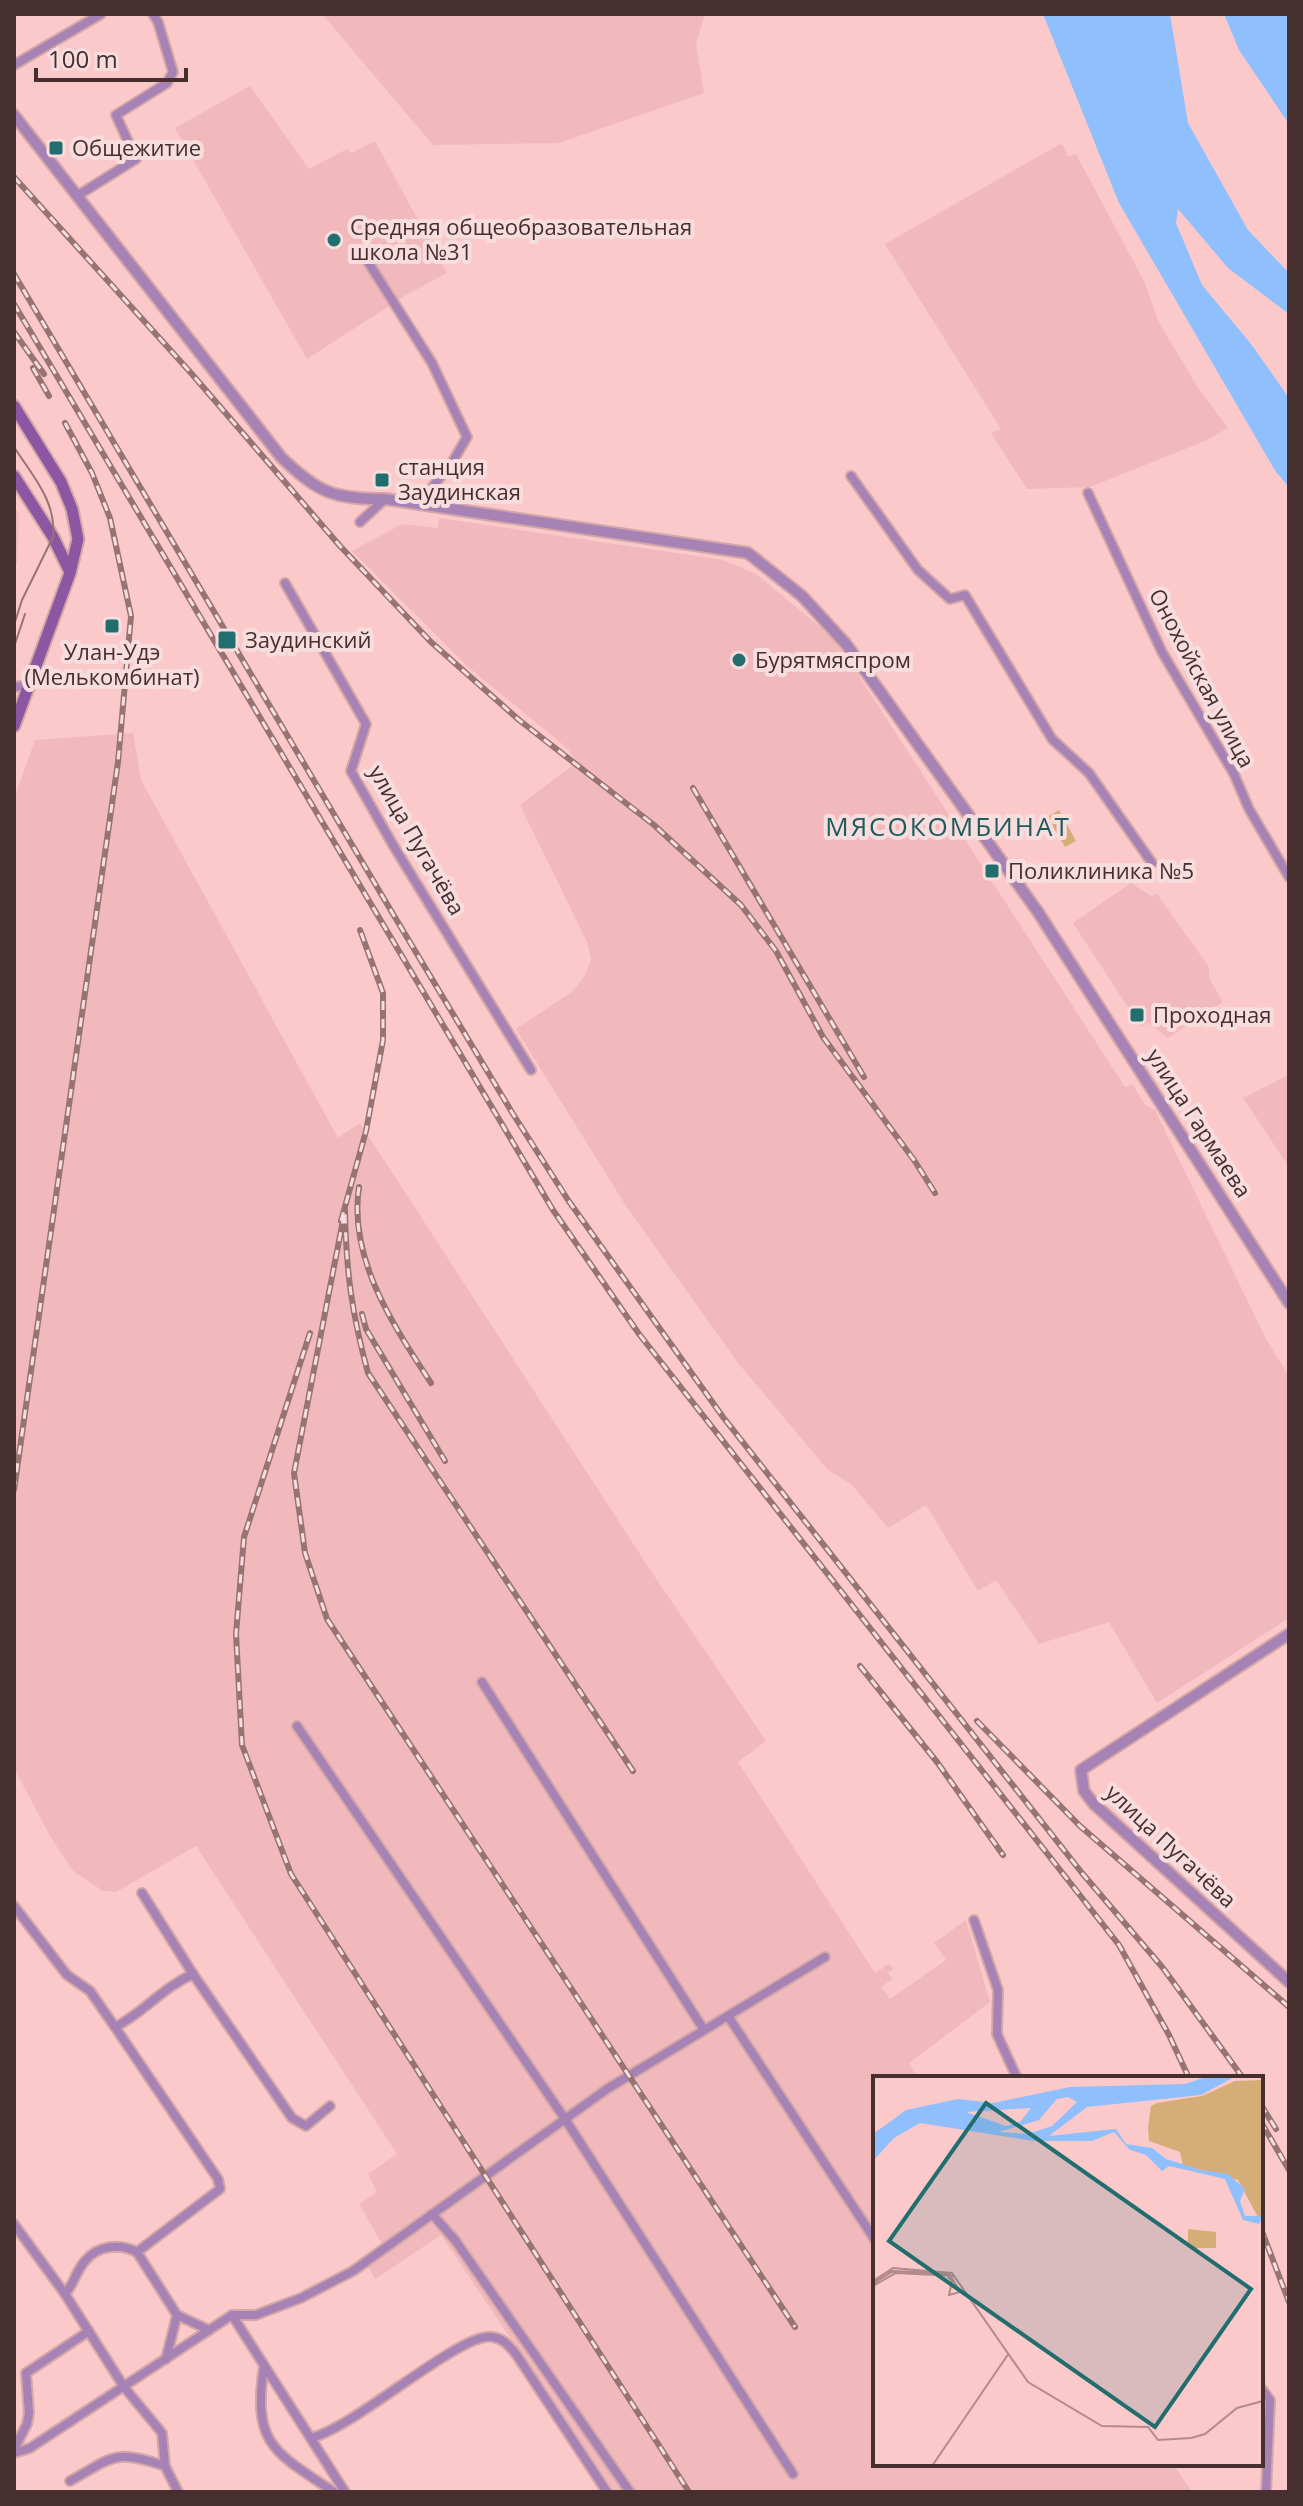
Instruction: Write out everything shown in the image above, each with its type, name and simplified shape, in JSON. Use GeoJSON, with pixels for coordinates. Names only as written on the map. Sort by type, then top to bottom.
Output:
{"type":"FeatureCollection","features":[{"type":"Feature","properties":{"kind":"main road"},"geometry":{"type":"LineString","coordinates":[[14,406],[61,482],[72,509],[78,539],[70,573],[14,726]]}},
{"type":"Feature","properties":{"kind":"main road"},"geometry":{"type":"LineString","coordinates":[[14,476],[53,537],[70,573]]}},
{"type":"Feature","properties":{"kind":"street"},"geometry":{"type":"LineString","coordinates":[[14,65],[101,14]]}},
{"type":"Feature","properties":{"kind":"street"},"geometry":{"type":"LineString","coordinates":[[77,196],[136,159],[116,115],[167,83],[173,72],[153,14]]}},
{"type":"Feature","properties":{"kind":"street"},"geometry":{"type":"LineString","coordinates":[[14,115],[281,457],[307,482],[348,499],[385,499],[419,504],[453,461],[467,437],[432,363],[363,254]]}},
{"type":"Feature","properties":{"kind":"street"},"geometry":{"type":"LineString","coordinates":[[851,476],[918,570],[950,599],[965,595],[1052,739],[1089,773],[1152,863]]}},
{"type":"Feature","properties":{"kind":"street","name":"Онохойская улица"},"geometry":{"type":"LineString","coordinates":[[1088,493],[1162,652],[1234,774],[1249,809],[1289,877]]}},
{"type":"Feature","properties":{"kind":"street"},"geometry":{"type":"LineString","coordinates":[[360,522],[385,499]]}},
{"type":"Feature","properties":{"kind":"street","name":"улица Гармаева"},"geometry":{"type":"LineString","coordinates":[[419,504],[748,553],[802,596],[855,657],[1038,912],[1289,1303]]}},
{"type":"Feature","properties":{"kind":"street","name":"улица Пугачёва"},"geometry":{"type":"LineString","coordinates":[[285,583],[366,724],[351,771],[531,1070]]}},
{"type":"Feature","properties":{"kind":"street"},"geometry":{"type":"LineString","coordinates":[[14,687],[29,685]]}},
{"type":"Feature","properties":{"kind":"street","name":"улица Пугачёва"},"geometry":{"type":"LineString","coordinates":[[1289,1634],[1081,1770],[1084,1791],[1094,1804],[1289,1982]]}},
{"type":"Feature","properties":{"kind":"street"},"geometry":{"type":"LineString","coordinates":[[482,1682],[704,2030]]}},
{"type":"Feature","properties":{"kind":"street"},"geometry":{"type":"LineString","coordinates":[[297,1726],[565,2119],[793,2474]]}},
{"type":"Feature","properties":{"kind":"street"},"geometry":{"type":"LineString","coordinates":[[142,1893],[193,1974],[292,2118],[306,2126],[330,2106]]}},
{"type":"Feature","properties":{"kind":"street"},"geometry":{"type":"LineString","coordinates":[[14,1906],[67,1975],[90,1991],[218,2179],[220,2189],[137,2252]]}},
{"type":"Feature","properties":{"kind":"street"},"geometry":{"type":"LineString","coordinates":[[974,1920],[998,1990],[997,2034],[1016,2076]]}},
{"type":"Feature","properties":{"kind":"street"},"geometry":{"type":"LineString","coordinates":[[14,2451],[30,2448],[232,2315],[256,2315],[301,2298],[353,2271],[607,2089],[825,1957]]}},
{"type":"Feature","properties":{"kind":"street"},"geometry":{"type":"LineString","coordinates":[[115,2027],[161,1992],[193,1974]]}},
{"type":"Feature","properties":{"kind":"street"},"geometry":{"type":"LineString","coordinates":[[728,2016],[873,2237]]}},
{"type":"Feature","properties":{"kind":"street"},"geometry":{"type":"LineString","coordinates":[[432,2214],[455,2240],[630,2492]]}},
{"type":"Feature","properties":{"kind":"street"},"geometry":{"type":"LineString","coordinates":[[14,2224],[65,2294],[124,2387],[162,2433],[165,2466],[178,2492]]}},
{"type":"Feature","properties":{"kind":"street"},"geometry":{"type":"LineString","coordinates":[[65,2294],[75,2284],[84,2262],[92,2255],[102,2249],[124,2245],[137,2252],[177,2315],[209,2330]]}},
{"type":"Feature","properties":{"kind":"street"},"geometry":{"type":"LineString","coordinates":[[166,2359],[177,2315]]}},
{"type":"Feature","properties":{"kind":"street"},"geometry":{"type":"LineString","coordinates":[[232,2315],[345,2492]]}},
{"type":"Feature","properties":{"kind":"street"},"geometry":{"type":"LineString","coordinates":[[14,2451],[29,2413],[26,2373],[89,2331]]}},
{"type":"Feature","properties":{"kind":"street"},"geometry":{"type":"LineString","coordinates":[[311,2438],[336,2429],[455,2351],[480,2337],[493,2336],[505,2342],[516,2354],[607,2492]]}},
{"type":"Feature","properties":{"kind":"street"},"geometry":{"type":"LineString","coordinates":[[265,2366],[259,2415],[266,2435],[281,2455],[334,2492]]}},
{"type":"Feature","properties":{"kind":"street"},"geometry":{"type":"LineString","coordinates":[[1263,2391],[1270,2400],[1266,2492]]}},
{"type":"Feature","properties":{"kind":"street"},"geometry":{"type":"LineString","coordinates":[[70,2481],[120,2456],[131,2455],[165,2466]]}},
{"type":"Feature","properties":{"kind":"shaded area"},"geometry":{"type":"Polygon","coordinates":[[[322,14],[705,14],[696,44],[704,93],[559,143],[433,145],[322,14]]]}},
{"type":"Feature","properties":{"kind":"shaded area","name":"Средняя общеобразовательная школа №31"},"geometry":{"type":"Polygon","coordinates":[[[250,86],[309,169],[347,149],[351,153],[375,141],[447,273],[406,295],[307,359],[175,128],[250,86]]]}},
{"type":"Feature","properties":{"kind":"shaded area"},"geometry":{"type":"Polygon","coordinates":[[[1062,143],[1068,157],[1076,154],[1145,283],[1158,321],[1197,386],[1228,428],[1205,441],[1090,487],[1027,489],[991,433],[1001,429],[885,244],[1062,143]]]}},
{"type":"Feature","properties":{"kind":"shaded area"},"geometry":{"type":"Polygon","coordinates":[[[14,506],[19,514],[17,565],[14,566],[14,506]]]}},
{"type":"Feature","properties":{"kind":"shaded area","name":"Бурятмяспром"},"geometry":{"type":"Polygon","coordinates":[[[439,518],[723,560],[756,574],[835,639],[1125,1087],[1132,1084],[1146,1106],[1155,1110],[1267,1341],[1289,1376],[1289,1618],[1157,1703],[1109,1622],[1039,1644],[996,1580],[978,1591],[926,1505],[888,1528],[851,1484],[828,1470],[738,1363],[626,1206],[516,1029],[573,991],[591,960],[588,944],[520,805],[577,762],[567,748],[467,666],[352,551],[402,524],[438,528],[439,518]]]}},
{"type":"Feature","properties":{"kind":"shaded area"},"geometry":{"type":"Polygon","coordinates":[[[133,733],[141,780],[338,1138],[360,1123],[649,1568],[766,1741],[738,1762],[875,1973],[889,1964],[893,1969],[888,1973],[892,1979],[881,1987],[890,1999],[946,1960],[934,1943],[966,1920],[990,2002],[909,2063],[917,2076],[873,2076],[873,2466],[1174,2466],[1192,2492],[614,2492],[441,2235],[375,2279],[366,2263],[386,2251],[359,2204],[377,2192],[368,2174],[397,2154],[196,1846],[116,1892],[103,1891],[72,1870],[14,1768],[14,799],[35,740],[133,733]]]}},
{"type":"Feature","properties":{"kind":"shaded area"},"geometry":{"type":"Polygon","coordinates":[[[1059,810],[1076,841],[1065,847],[1047,817],[1059,810]]]}},
{"type":"Feature","properties":{"kind":"shaded area"},"geometry":{"type":"Polygon","coordinates":[[[1131,883],[1151,896],[1157,894],[1209,967],[1209,978],[1223,1002],[1168,1038],[1148,1023],[1141,1027],[1073,923],[1131,883]]]}},
{"type":"Feature","properties":{"kind":"shaded area"},"geometry":{"type":"Polygon","coordinates":[[[1289,1075],[1289,1167],[1243,1098],[1289,1075]]]}},
{"type":"Feature","properties":{"kind":"water"},"geometry":{"type":"Polygon","coordinates":[[[1043,14],[1170,14],[1188,123],[1248,230],[1289,273],[1289,314],[1228,268],[1178,209],[1176,223],[1202,285],[1251,344],[1289,398],[1289,487],[1276,472],[1119,203],[1043,14]]]}},
{"type":"Feature","properties":{"kind":"water"},"geometry":{"type":"Polygon","coordinates":[[[1224,14],[1289,14],[1289,124],[1239,50],[1224,14]]]}},
{"type":"Feature","properties":{"kind":"tram line"},"geometry":{"type":"LineString","coordinates":[[14,447],[42,489],[53,524],[53,537],[22,600],[14,625]]}},
{"type":"Feature","properties":{"kind":"tram line"},"geometry":{"type":"LineString","coordinates":[[14,647],[25,614]]}},
{"type":"Feature","properties":{"kind":"railway"},"geometry":{"type":"LineString","coordinates":[[14,177],[191,373],[340,546],[431,642],[519,720],[654,825],[741,905],[776,951],[823,1037],[935,1193]]}},
{"type":"Feature","properties":{"kind":"railway"},"geometry":{"type":"LineString","coordinates":[[14,274],[393,914],[568,1200],[723,1417],[1082,1873],[1163,1968],[1242,2076]]}},
{"type":"Feature","properties":{"kind":"railway"},"geometry":{"type":"LineString","coordinates":[[14,304],[553,1210],[639,1334],[1119,1945],[1188,2076]]}},
{"type":"Feature","properties":{"kind":"railway"},"geometry":{"type":"LineString","coordinates":[[14,332],[44,374]]}},
{"type":"Feature","properties":{"kind":"railway"},"geometry":{"type":"LineString","coordinates":[[33,368],[49,396]]}},
{"type":"Feature","properties":{"kind":"railway"},"geometry":{"type":"LineString","coordinates":[[14,1490],[118,762],[131,616],[110,518],[92,473],[65,423]]}},
{"type":"Feature","properties":{"kind":"railway"},"geometry":{"type":"LineString","coordinates":[[693,788],[864,1077]]}},
{"type":"Feature","properties":{"kind":"railway"},"geometry":{"type":"LineString","coordinates":[[341,1221],[366,1131],[383,1040],[383,993],[360,930]]}},
{"type":"Feature","properties":{"kind":"railway"},"geometry":{"type":"LineString","coordinates":[[359,1187],[357,1214],[367,1266],[389,1315],[431,1383]]}},
{"type":"Feature","properties":{"kind":"railway"},"geometry":{"type":"LineString","coordinates":[[633,1771],[368,1373],[351,1293],[345,1210],[294,1473],[305,1553],[327,1619],[795,2327]]}},
{"type":"Feature","properties":{"kind":"railway"},"geometry":{"type":"LineString","coordinates":[[362,1314],[366,1329],[445,1461]]}},
{"type":"Feature","properties":{"kind":"railway"},"geometry":{"type":"LineString","coordinates":[[310,1333],[244,1537],[236,1634],[242,1745],[291,1874],[689,2492]]}},
{"type":"Feature","properties":{"kind":"railway"},"geometry":{"type":"LineString","coordinates":[[860,1666],[937,1762],[1003,1855]]}},
{"type":"Feature","properties":{"kind":"railway"},"geometry":{"type":"LineString","coordinates":[[977,1721],[1080,1826],[1289,2007]]}},
{"type":"Feature","properties":{"kind":"railway"},"geometry":{"type":"LineString","coordinates":[[1263,2108],[1276,2129]]}},
{"type":"Feature","properties":{"kind":"railway"},"geometry":{"type":"LineString","coordinates":[[1263,2125],[1289,2170]]}},
{"type":"Feature","properties":{"kind":"railway"},"geometry":{"type":"LineString","coordinates":[[1263,2234],[1289,2302]]}},
{"type":"Feature","properties":{"kind":"place","name":"Общежитие"},"geometry":{"type":"Point","coordinates":[56,148]}},
{"type":"Feature","properties":{"kind":"place","name":"Средняя общеобразовательная школа №31"},"geometry":{"type":"Point","coordinates":[334,240]}},
{"type":"Feature","properties":{"kind":"place","name":"станция Заудинская"},"geometry":{"type":"Point","coordinates":[382,480]}},
{"type":"Feature","properties":{"kind":"place","name":"Улан-Удэ (Мелькомбинат)"},"geometry":{"type":"Point","coordinates":[112,626]}},
{"type":"Feature","properties":{"kind":"place","name":"Заудинский"},"geometry":{"type":"Point","coordinates":[227,640]}},
{"type":"Feature","properties":{"kind":"place","name":"Бурятмяспром"},"geometry":{"type":"Point","coordinates":[739,660]}},
{"type":"Feature","properties":{"kind":"place","name":"Поликлиника №5"},"geometry":{"type":"Point","coordinates":[992,871]}},
{"type":"Feature","properties":{"kind":"place","name":"Проходная"},"geometry":{"type":"Point","coordinates":[1137,1015]}},
{"type":"Feature","properties":{"kind":"district","name":"МЯСОКОМБИНАТ"},"geometry":{"type":"Point","coordinates":[948,827]}}]}
